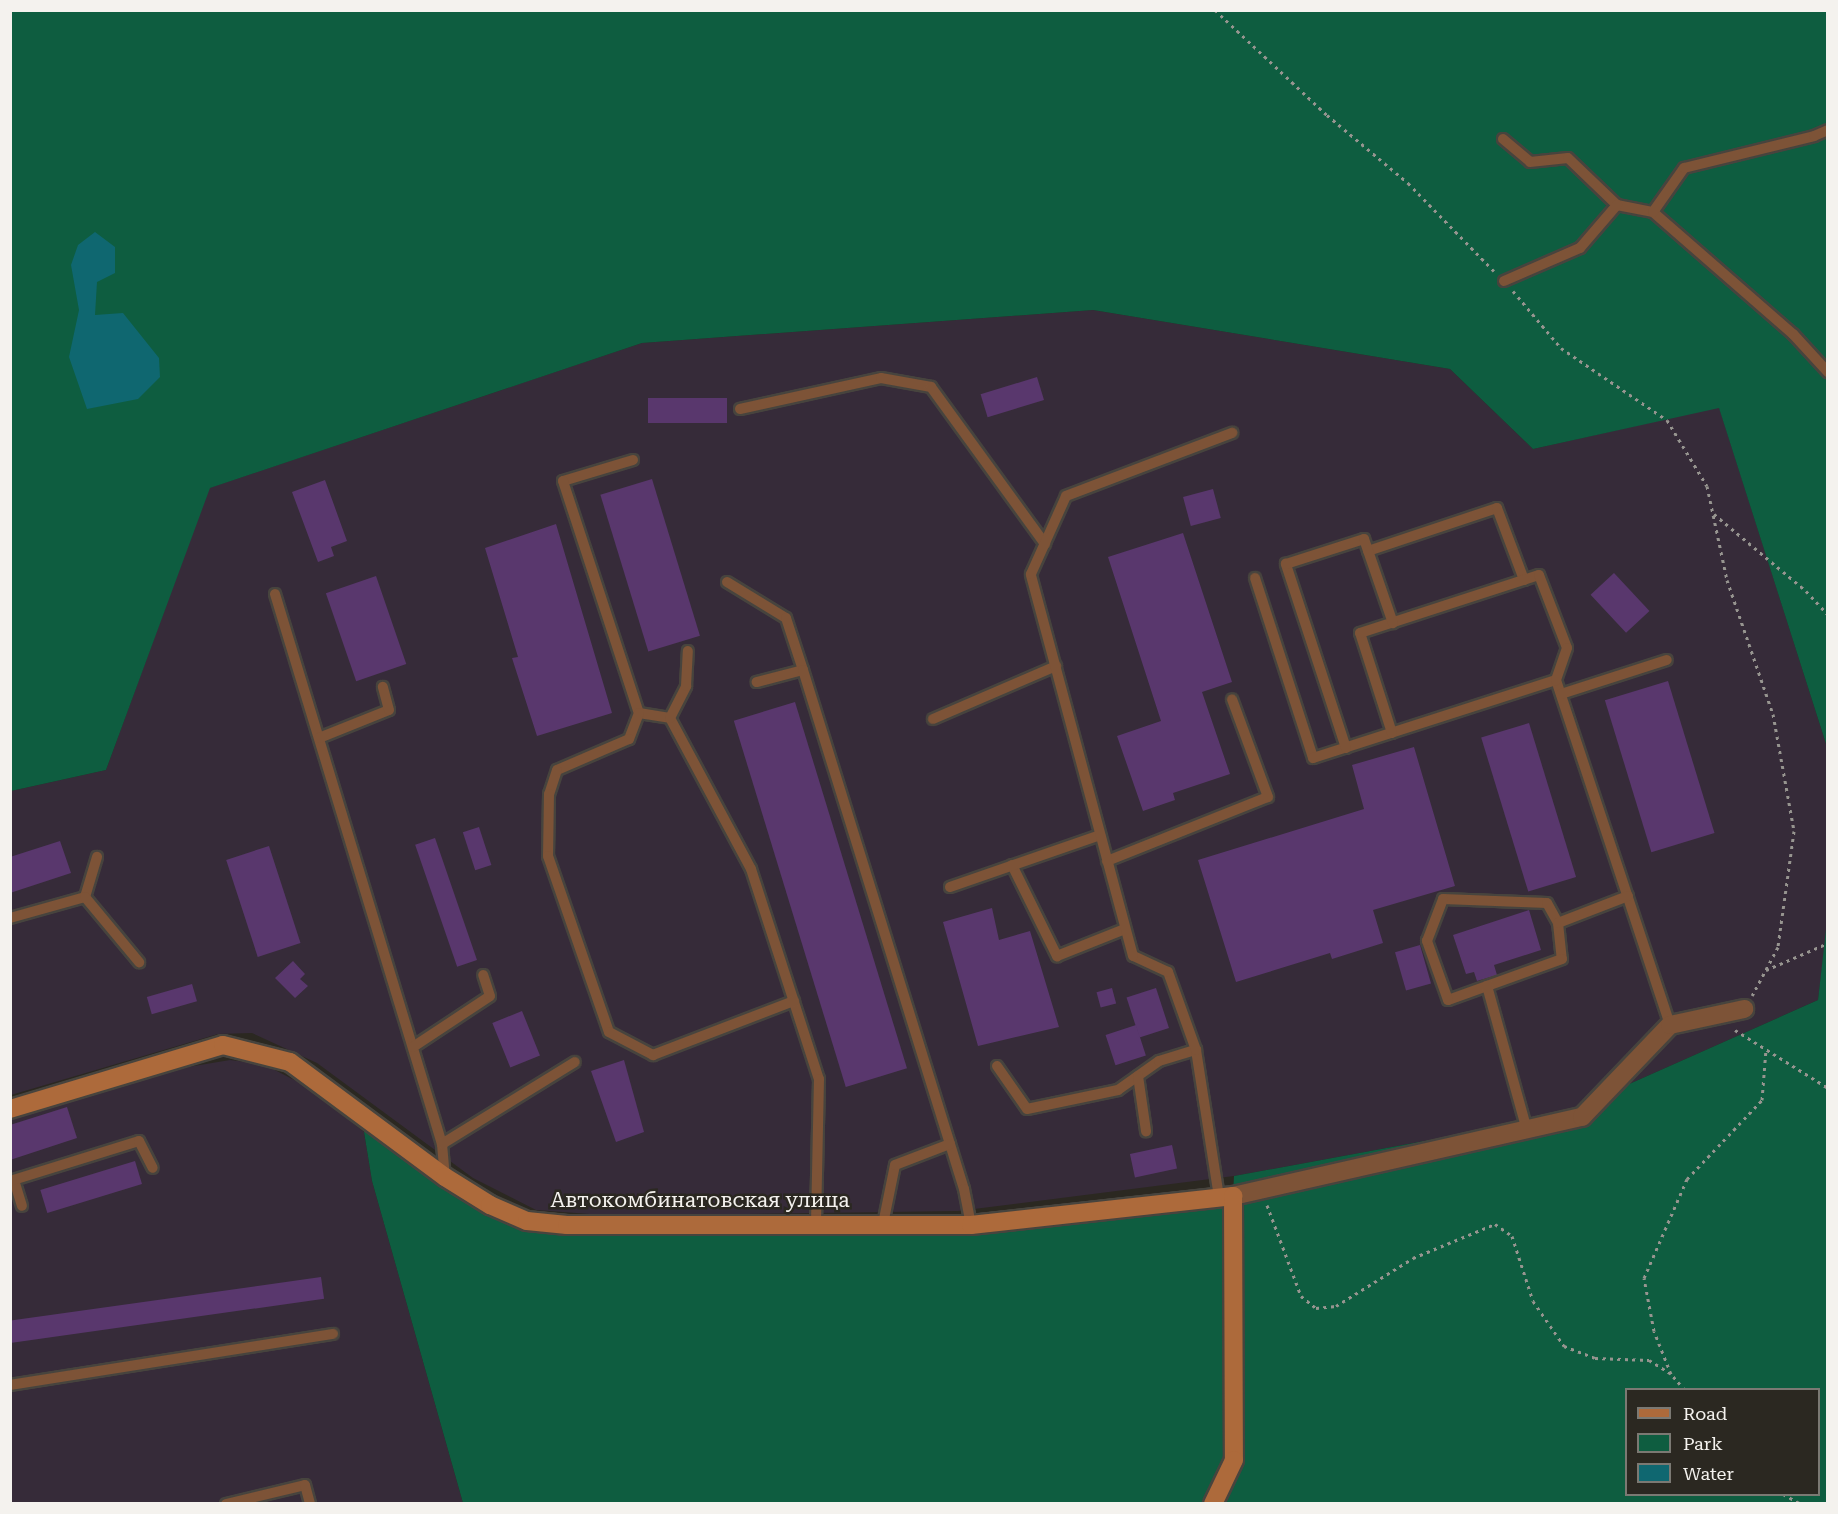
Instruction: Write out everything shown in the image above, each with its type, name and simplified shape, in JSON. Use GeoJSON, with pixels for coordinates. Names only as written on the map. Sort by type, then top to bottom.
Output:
{"type":"FeatureCollection","features":[{"type":"Feature","properties":{"kind":"street"},"geometry":{"type":"LineString","coordinates":[[1213,1503],[1234,1460],[1226,1196],[1582,1116],[1670,1025],[1744,1009]]}},
{"type":"Feature","properties":{"kind":"street","name":"Автокомбинатовская улица"},"geometry":{"type":"LineString","coordinates":[[10,1109],[223,1045],[240,1047],[290,1062],[445,1177],[490,1205],[527,1221],[567,1225],[816,1223],[971,1225],[1226,1196]]}},
{"type":"Feature","properties":{"kind":"lane"},"geometry":{"type":"LineString","coordinates":[[1653,212],[1684,168],[1827,130]]}},
{"type":"Feature","properties":{"kind":"lane"},"geometry":{"type":"LineString","coordinates":[[1503,139],[1530,162],[1568,158],[1617,205],[1653,212],[1793,334],[1827,372]]}},
{"type":"Feature","properties":{"kind":"lane"},"geometry":{"type":"LineString","coordinates":[[1504,281],[1580,248],[1617,205]]}},
{"type":"Feature","properties":{"kind":"lane"},"geometry":{"type":"LineString","coordinates":[[740,409],[881,378],[931,387],[1045,544]]}},
{"type":"Feature","properties":{"kind":"lane"},"geometry":{"type":"LineString","coordinates":[[1226,1196],[1196,1050],[1168,972],[1132,956],[1031,574],[1066,496],[1232,433]]}},
{"type":"Feature","properties":{"kind":"lane"},"geometry":{"type":"LineString","coordinates":[[633,460],[563,482],[639,713],[629,739],[577,758],[557,770],[549,794],[549,856],[609,1032],[653,1054],[794,1001]]}},
{"type":"Feature","properties":{"kind":"lane"},"geometry":{"type":"LineString","coordinates":[[1368,551],[1497,508],[1524,580]]}},
{"type":"Feature","properties":{"kind":"lane"},"geometry":{"type":"LineString","coordinates":[[1346,748],[1286,564],[1364,539],[1392,623]]}},
{"type":"Feature","properties":{"kind":"lane"},"geometry":{"type":"LineString","coordinates":[[1392,733],[1360,633],[1539,575],[1567,648],[1556,680],[1670,1025]]}},
{"type":"Feature","properties":{"kind":"lane"},"geometry":{"type":"LineString","coordinates":[[1256,578],[1313,758],[1556,680]]}},
{"type":"Feature","properties":{"kind":"lane"},"geometry":{"type":"LineString","coordinates":[[727,582],[786,618],[950,1144],[971,1225]]}},
{"type":"Feature","properties":{"kind":"lane"},"geometry":{"type":"LineString","coordinates":[[275,594],[442,1144],[445,1177]]}},
{"type":"Feature","properties":{"kind":"lane"},"geometry":{"type":"LineString","coordinates":[[670,718],[686,686],[688,651]]}},
{"type":"Feature","properties":{"kind":"lane"},"geometry":{"type":"LineString","coordinates":[[1561,694],[1667,660]]}},
{"type":"Feature","properties":{"kind":"lane"},"geometry":{"type":"LineString","coordinates":[[933,719],[1056,666]]}},
{"type":"Feature","properties":{"kind":"lane"},"geometry":{"type":"LineString","coordinates":[[758,682],[803,670]]}},
{"type":"Feature","properties":{"kind":"lane"},"geometry":{"type":"LineString","coordinates":[[319,738],[389,710],[383,687]]}},
{"type":"Feature","properties":{"kind":"lane"},"geometry":{"type":"LineString","coordinates":[[1107,861],[1268,797],[1232,699]]}},
{"type":"Feature","properties":{"kind":"lane"},"geometry":{"type":"LineString","coordinates":[[639,713],[670,718]]}},
{"type":"Feature","properties":{"kind":"lane"},"geometry":{"type":"LineString","coordinates":[[670,718],[751,869],[819,1079],[816,1223]]}},
{"type":"Feature","properties":{"kind":"lane"},"geometry":{"type":"LineString","coordinates":[[950,887],[1100,835]]}},
{"type":"Feature","properties":{"kind":"lane"},"geometry":{"type":"LineString","coordinates":[[85,897],[97,857]]}},
{"type":"Feature","properties":{"kind":"lane"},"geometry":{"type":"LineString","coordinates":[[1012,865],[1057,956],[1125,929]]}},
{"type":"Feature","properties":{"kind":"lane"},"geometry":{"type":"LineString","coordinates":[[1558,923],[1628,896]]}},
{"type":"Feature","properties":{"kind":"lane"},"geometry":{"type":"LineString","coordinates":[[10,918],[85,897]]}},
{"type":"Feature","properties":{"kind":"lane"},"geometry":{"type":"LineString","coordinates":[[85,897],[139,962]]}},
{"type":"Feature","properties":{"kind":"lane"},"geometry":{"type":"LineString","coordinates":[[1443,899],[1547,903],[1558,923],[1562,958],[1487,986],[1448,1000],[1427,941],[1443,899]]}},
{"type":"Feature","properties":{"kind":"lane"},"geometry":{"type":"LineString","coordinates":[[413,1047],[490,996],[483,975]]}},
{"type":"Feature","properties":{"kind":"lane"},"geometry":{"type":"LineString","coordinates":[[1487,986],[1527,1130]]}},
{"type":"Feature","properties":{"kind":"lane"},"geometry":{"type":"LineString","coordinates":[[997,1066],[1027,1108],[1118,1090],[1158,1061],[1196,1050]]}},
{"type":"Feature","properties":{"kind":"lane"},"geometry":{"type":"LineString","coordinates":[[442,1144],[575,1062]]}},
{"type":"Feature","properties":{"kind":"lane"},"geometry":{"type":"LineString","coordinates":[[1138,1076],[1146,1131]]}},
{"type":"Feature","properties":{"kind":"lane"},"geometry":{"type":"LineString","coordinates":[[22,1206],[12,1181],[139,1141],[153,1168]]}},
{"type":"Feature","properties":{"kind":"lane"},"geometry":{"type":"LineString","coordinates":[[883,1224],[895,1165],[950,1144]]}},
{"type":"Feature","properties":{"kind":"lane"},"geometry":{"type":"LineString","coordinates":[[10,1386],[333,1334]]}},
{"type":"Feature","properties":{"kind":"lane"},"geometry":{"type":"LineString","coordinates":[[226,1503],[305,1485],[310,1503]]}},
{"type":"Feature","properties":{"kind":"path"},"geometry":{"type":"LineString","coordinates":[[1215,10],[1326,115],[1408,183],[1504,281],[1561,348],[1667,420],[1707,486],[1727,580],[1773,714],[1794,831],[1778,947],[1744,1009]]}},
{"type":"Feature","properties":{"kind":"path"},"geometry":{"type":"LineString","coordinates":[[1713,513],[1806,591],[1827,615]]}},
{"type":"Feature","properties":{"kind":"path"},"geometry":{"type":"LineString","coordinates":[[1766,970],[1827,943]]}},
{"type":"Feature","properties":{"kind":"path"},"geometry":{"type":"LineString","coordinates":[[1714,1016],[1827,1088]]}},
{"type":"Feature","properties":{"kind":"path"},"geometry":{"type":"LineString","coordinates":[[1671,1374],[1654,1330],[1644,1278],[1688,1179],[1762,1100],[1766,1049]]}},
{"type":"Feature","properties":{"kind":"path"},"geometry":{"type":"LineString","coordinates":[[1261,1189],[1301,1296],[1316,1308],[1336,1306],[1413,1258],[1495,1224],[1512,1236],[1533,1301],[1564,1346],[1595,1358],[1649,1360],[1671,1374],[1683,1388]]}},
{"type":"Feature","properties":{"kind":"path"},"geometry":{"type":"LineString","coordinates":[[1787,1496],[1801,1503]]}},
{"type":"Feature","properties":{"kind":"shaded area"},"geometry":{"type":"Polygon","coordinates":[[[1093,310],[1450,369],[1533,449],[1719,407],[1827,747],[1828,921],[1818,1000],[1555,1117],[1234,1176],[958,1211],[616,1216],[536,1210],[473,1178],[317,1063],[252,1033],[218,1034],[11,1095],[11,791],[106,770],[209,488],[642,343],[1093,310]]]}},
{"type":"Feature","properties":{"kind":"shaded area"},"geometry":{"type":"Polygon","coordinates":[[[230,1060],[263,1064],[308,1087],[364,1132],[372,1181],[463,1503],[11,1503],[10,1120],[158,1072],[230,1060]]]}},
{"type":"Feature","properties":{"kind":"green space"},"geometry":{"type":"Polygon","coordinates":[[[10,11],[1827,11],[1827,747],[1719,408],[1533,449],[1450,369],[1093,310],[642,343],[210,488],[106,770],[11,791],[10,11]]]}},
{"type":"Feature","properties":{"kind":"green space"},"geometry":{"type":"Polygon","coordinates":[[[1827,921],[1827,1503],[463,1503],[372,1181],[364,1132],[371,1120],[527,1221],[971,1225],[1233,1195],[1234,1176],[1555,1117],[1818,1000],[1827,921]]]}},
{"type":"Feature","properties":{"kind":"water"},"geometry":{"type":"Polygon","coordinates":[[[95,232],[115,247],[115,273],[97,282],[95,315],[123,313],[159,358],[160,377],[138,399],[87,409],[69,357],[79,310],[71,265],[78,245],[95,232]]]}},
{"type":"Feature","properties":{"kind":"building"},"geometry":{"type":"Polygon","coordinates":[[[1037,377],[1044,400],[988,417],[981,394],[1037,377]]]}},
{"type":"Feature","properties":{"kind":"building"},"geometry":{"type":"Polygon","coordinates":[[[648,398],[727,398],[727,423],[648,423],[648,398]]]}},
{"type":"Feature","properties":{"kind":"building"},"geometry":{"type":"Polygon","coordinates":[[[652,479],[700,636],[648,652],[600,495],[652,479]]]}},
{"type":"Feature","properties":{"kind":"building"},"geometry":{"type":"Polygon","coordinates":[[[325,480],[347,541],[331,547],[334,556],[318,562],[292,492],[325,480]]]}},
{"type":"Feature","properties":{"kind":"building"},"geometry":{"type":"Polygon","coordinates":[[[1213,489],[1221,518],[1191,526],[1183,497],[1213,489]]]}},
{"type":"Feature","properties":{"kind":"building"},"geometry":{"type":"Polygon","coordinates":[[[556,524],[612,713],[537,736],[512,658],[518,657],[485,548],[556,524]]]}},
{"type":"Feature","properties":{"kind":"building"},"geometry":{"type":"Polygon","coordinates":[[[1183,533],[1232,682],[1202,692],[1230,774],[1173,793],[1175,800],[1143,811],[1117,736],[1161,721],[1108,557],[1183,533]]]}},
{"type":"Feature","properties":{"kind":"building"},"geometry":{"type":"Polygon","coordinates":[[[1614,573],[1649,611],[1626,633],[1591,595],[1614,573]]]}},
{"type":"Feature","properties":{"kind":"building"},"geometry":{"type":"Polygon","coordinates":[[[376,576],[406,664],[356,681],[326,593],[376,576]]]}},
{"type":"Feature","properties":{"kind":"building"},"geometry":{"type":"Polygon","coordinates":[[[1668,681],[1714,833],[1651,852],[1605,700],[1668,681]]]}},
{"type":"Feature","properties":{"kind":"building"},"geometry":{"type":"Polygon","coordinates":[[[795,702],[907,1068],[846,1087],[734,721],[795,702]]]}},
{"type":"Feature","properties":{"kind":"building"},"geometry":{"type":"Polygon","coordinates":[[[1529,723],[1576,877],[1528,892],[1481,738],[1529,723]]]}},
{"type":"Feature","properties":{"kind":"building"},"geometry":{"type":"Polygon","coordinates":[[[1414,747],[1455,886],[1373,910],[1383,943],[1332,959],[1330,953],[1236,982],[1198,860],[1364,809],[1352,765],[1414,747]]]}},
{"type":"Feature","properties":{"kind":"building"},"geometry":{"type":"Polygon","coordinates":[[[479,827],[491,865],[475,870],[463,832],[479,827]]]}},
{"type":"Feature","properties":{"kind":"building"},"geometry":{"type":"Polygon","coordinates":[[[435,838],[477,960],[457,967],[415,845],[435,838]]]}},
{"type":"Feature","properties":{"kind":"building"},"geometry":{"type":"Polygon","coordinates":[[[60,841],[71,873],[10,893],[10,857],[60,841]]]}},
{"type":"Feature","properties":{"kind":"building"},"geometry":{"type":"Polygon","coordinates":[[[269,846],[301,943],[258,957],[226,860],[269,846]]]}},
{"type":"Feature","properties":{"kind":"building"},"geometry":{"type":"Polygon","coordinates":[[[992,908],[999,940],[1030,931],[1059,1027],[978,1046],[943,922],[992,908]]]}},
{"type":"Feature","properties":{"kind":"building"},"geometry":{"type":"Polygon","coordinates":[[[1529,910],[1541,950],[1494,965],[1497,975],[1477,981],[1474,972],[1466,974],[1453,935],[1529,910]]]}},
{"type":"Feature","properties":{"kind":"building"},"geometry":{"type":"Polygon","coordinates":[[[1420,945],[1431,983],[1406,991],[1395,952],[1420,945]]]}},
{"type":"Feature","properties":{"kind":"building"},"geometry":{"type":"Polygon","coordinates":[[[293,961],[305,974],[300,979],[308,986],[295,998],[275,978],[293,961]]]}},
{"type":"Feature","properties":{"kind":"building"},"geometry":{"type":"Polygon","coordinates":[[[192,984],[197,1001],[152,1014],[147,997],[192,984]]]}},
{"type":"Feature","properties":{"kind":"building"},"geometry":{"type":"Polygon","coordinates":[[[1112,988],[1116,1003],[1101,1008],[1097,992],[1112,988]]]}},
{"type":"Feature","properties":{"kind":"building"},"geometry":{"type":"Polygon","coordinates":[[[1156,988],[1169,1028],[1139,1038],[1127,998],[1156,988]]]}},
{"type":"Feature","properties":{"kind":"building"},"geometry":{"type":"Polygon","coordinates":[[[522,1011],[540,1056],[510,1067],[492,1023],[522,1011]]]}},
{"type":"Feature","properties":{"kind":"building"},"geometry":{"type":"Polygon","coordinates":[[[1136,1025],[1146,1055],[1115,1065],[1106,1035],[1136,1025]]]}},
{"type":"Feature","properties":{"kind":"building"},"geometry":{"type":"Polygon","coordinates":[[[624,1060],[644,1132],[616,1142],[591,1071],[624,1060]]]}},
{"type":"Feature","properties":{"kind":"building"},"geometry":{"type":"Polygon","coordinates":[[[67,1107],[77,1138],[10,1160],[10,1125],[67,1107]]]}},
{"type":"Feature","properties":{"kind":"building"},"geometry":{"type":"Polygon","coordinates":[[[1172,1145],[1177,1168],[1135,1177],[1130,1154],[1172,1145]]]}},
{"type":"Feature","properties":{"kind":"building"},"geometry":{"type":"Polygon","coordinates":[[[135,1161],[142,1184],[47,1213],[40,1190],[135,1161]]]}},
{"type":"Feature","properties":{"kind":"building"},"geometry":{"type":"Polygon","coordinates":[[[321,1277],[324,1299],[12,1343],[10,1321],[321,1277]]]}}]}
